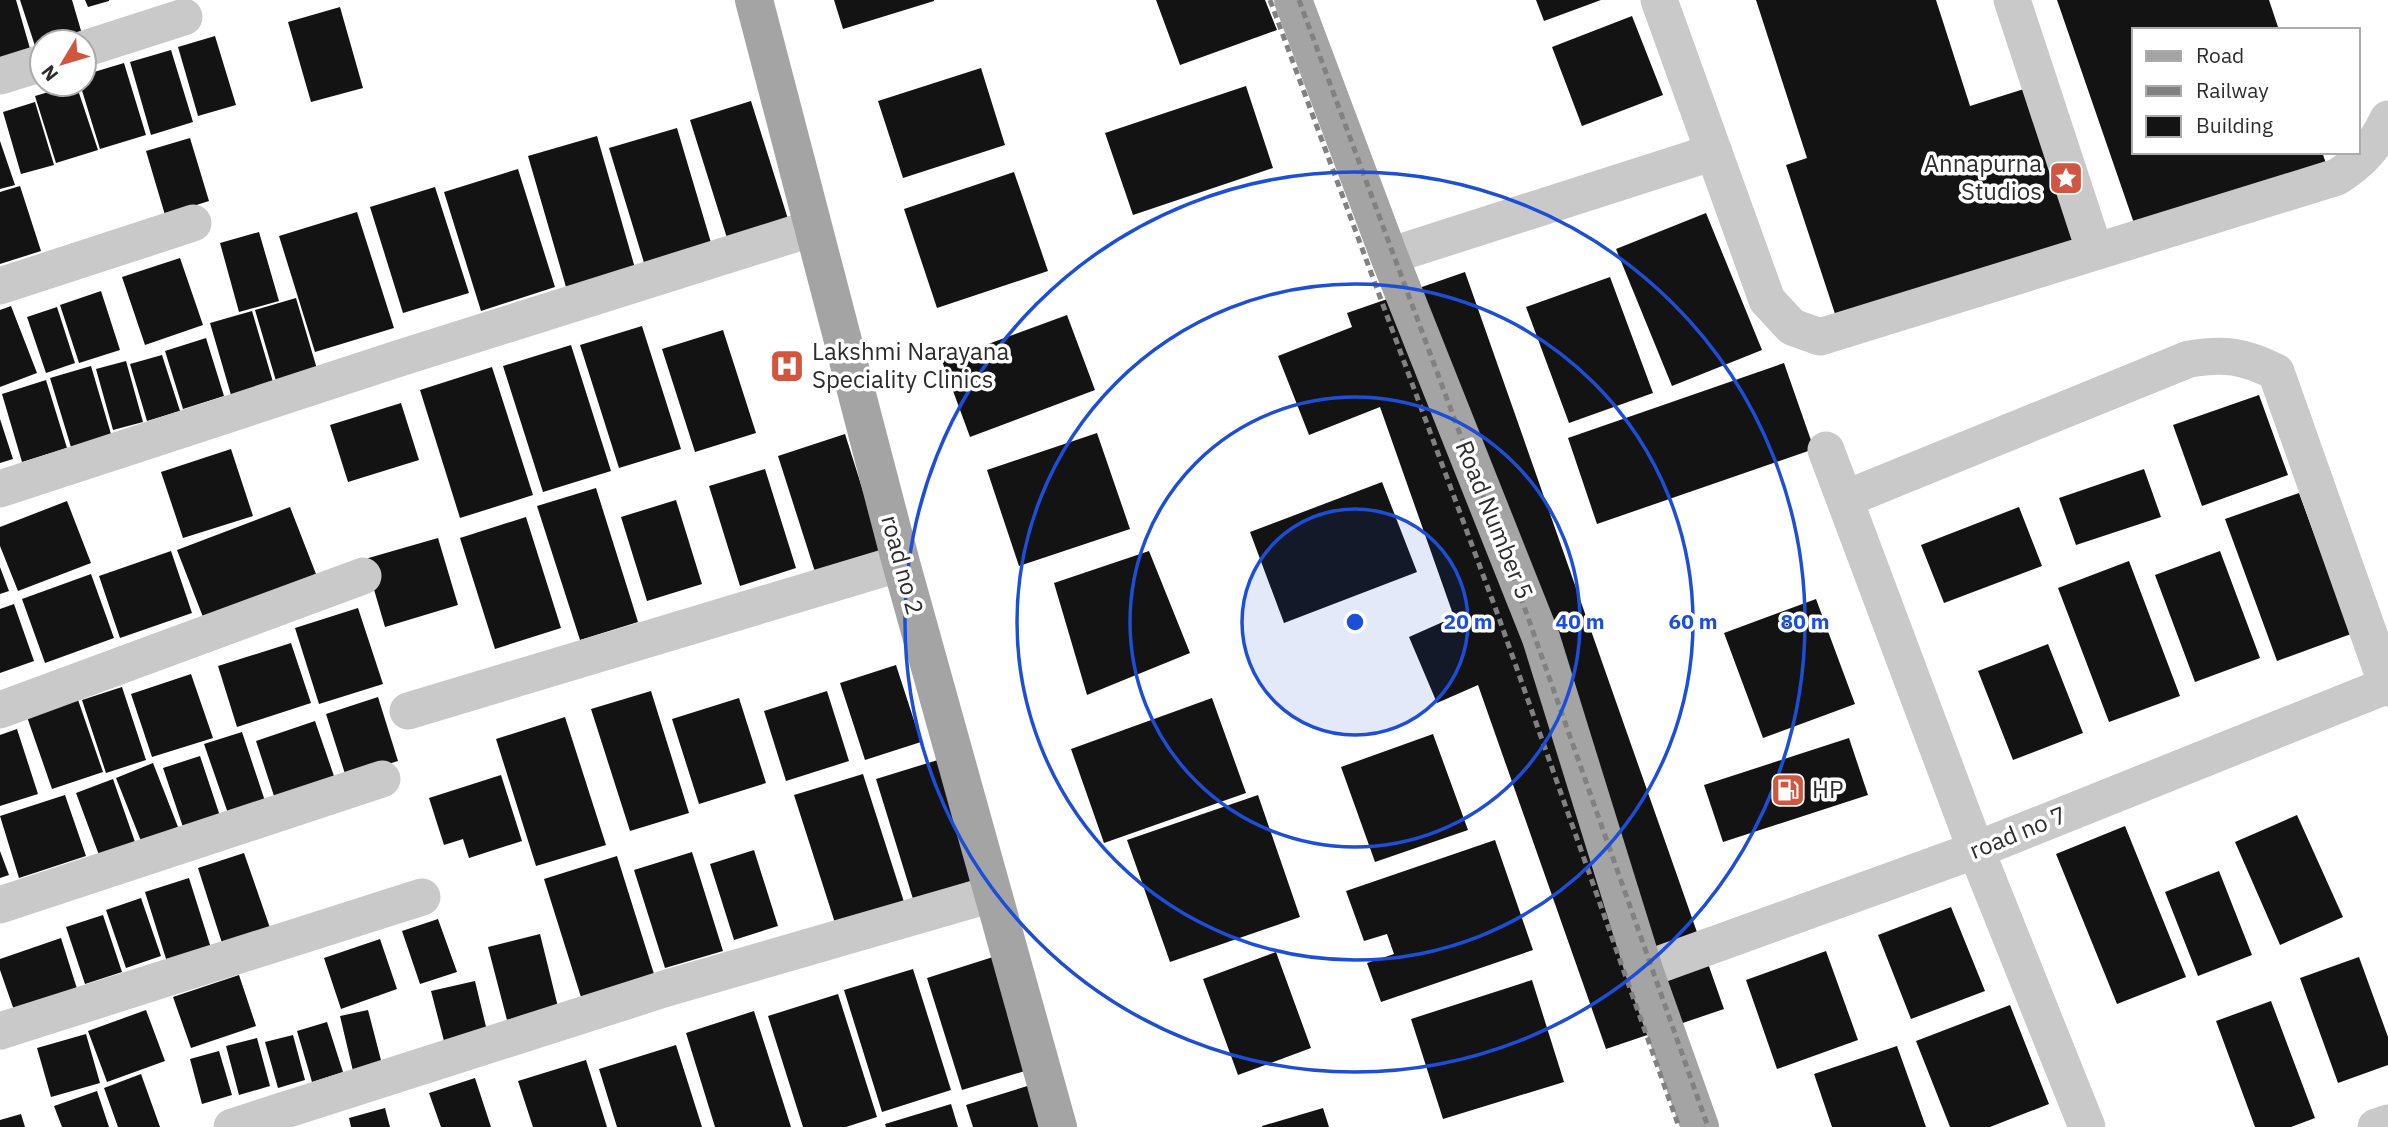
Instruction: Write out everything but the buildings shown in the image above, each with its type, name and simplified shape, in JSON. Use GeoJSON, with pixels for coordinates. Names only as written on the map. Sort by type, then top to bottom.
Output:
{"type":"FeatureCollection","features":[{"type":"Feature","properties":{"kind":"main road","name":"road no 2"},"geometry":{"type":"LineString","coordinates":[[754,0],[901,563],[1058,1127]]}},
{"type":"Feature","properties":{"kind":"main road","name":"Road Number 5"},"geometry":{"type":"LineString","coordinates":[[1293,0],[1389,256],[1541,638],[1644,970],[1700,1127]]}},
{"type":"Feature","properties":{"kind":"street"},"geometry":{"type":"LineString","coordinates":[[1659,0],[1767,300],[1792,327],[1820,337],[2337,177],[2362,160],[2379,138],[2388,119]]}},
{"type":"Feature","properties":{"kind":"street"},"geometry":{"type":"LineString","coordinates":[[2012,0],[2095,251]]}},
{"type":"Feature","properties":{"kind":"street"},"geometry":{"type":"LineString","coordinates":[[98,46],[184,18]]}},
{"type":"Feature","properties":{"kind":"street"},"geometry":{"type":"LineString","coordinates":[[0,76],[28,67]]}},
{"type":"Feature","properties":{"kind":"street"},"geometry":{"type":"LineString","coordinates":[[1389,256],[1714,152]]}},
{"type":"Feature","properties":{"kind":"street"},"geometry":{"type":"LineString","coordinates":[[0,286],[192,223]]}},
{"type":"Feature","properties":{"kind":"street"},"geometry":{"type":"LineString","coordinates":[[0,488],[813,228]]}},
{"type":"Feature","properties":{"kind":"street"},"geometry":{"type":"LineString","coordinates":[[1845,499],[2189,359],[2214,355],[2248,358],[2276,372],[2388,686]]}},
{"type":"Feature","properties":{"kind":"street"},"geometry":{"type":"LineString","coordinates":[[1826,450],[1976,850],[2087,1127]]}},
{"type":"Feature","properties":{"kind":"street"},"geometry":{"type":"LineString","coordinates":[[408,711],[901,563]]}},
{"type":"Feature","properties":{"kind":"street"},"geometry":{"type":"LineString","coordinates":[[0,710],[363,576]]}},
{"type":"Feature","properties":{"kind":"street","name":"road no 7"},"geometry":{"type":"LineString","coordinates":[[1644,970],[1976,850],[2388,686]]}},
{"type":"Feature","properties":{"kind":"street"},"geometry":{"type":"LineString","coordinates":[[0,905],[382,779]]}},
{"type":"Feature","properties":{"kind":"street"},"geometry":{"type":"LineString","coordinates":[[232,1127],[667,988],[992,894]]}},
{"type":"Feature","properties":{"kind":"street"},"geometry":{"type":"LineString","coordinates":[[0,1031],[422,897]]}},
{"type":"Feature","properties":{"kind":"street"},"geometry":{"type":"LineString","coordinates":[[2376,1127],[2388,1123]]}},
{"type":"Feature","properties":{"kind":"railway"},"geometry":{"type":"LineString","coordinates":[[1270,0],[1499,618],[1679,1127]]}},
{"type":"Feature","properties":{"kind":"railway"},"geometry":{"type":"LineString","coordinates":[[1299,0],[1525,609],[1708,1127]]}},
{"type":"Feature","properties":{"kind":"place","name":"Annapurna Studios"},"geometry":{"type":"Point","coordinates":[2066,178]}},
{"type":"Feature","properties":{"kind":"place","name":"Lakshmi Narayana Speciality Clinics"},"geometry":{"type":"Point","coordinates":[787,366]}},
{"type":"Feature","properties":{"kind":"place","name":"HP"},"geometry":{"type":"Point","coordinates":[1788,790]}}]}
